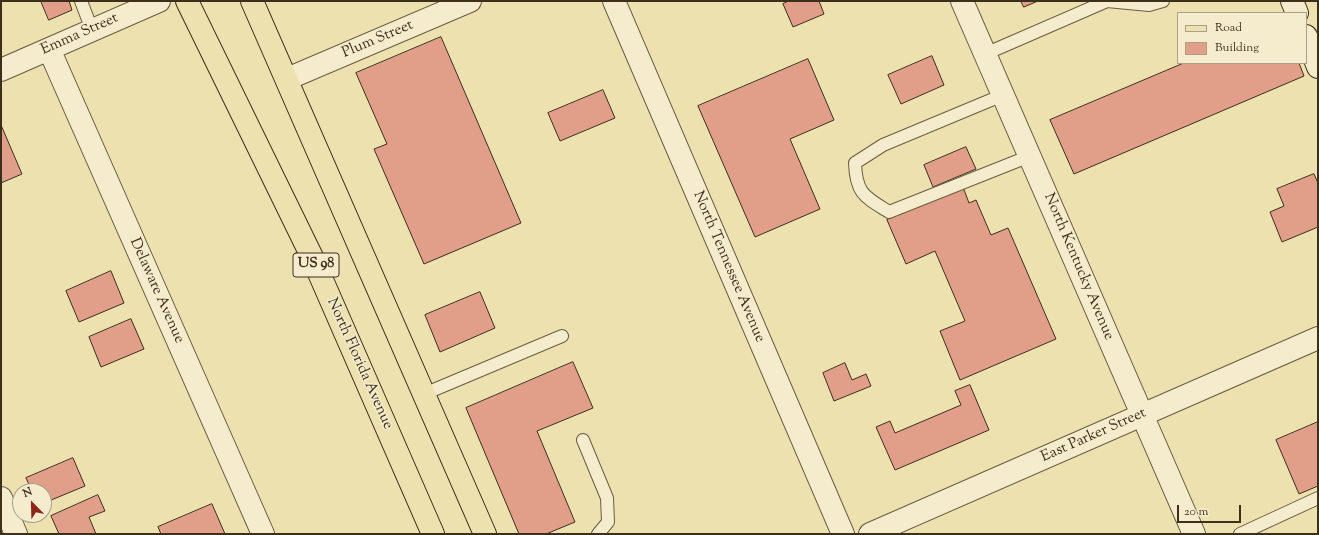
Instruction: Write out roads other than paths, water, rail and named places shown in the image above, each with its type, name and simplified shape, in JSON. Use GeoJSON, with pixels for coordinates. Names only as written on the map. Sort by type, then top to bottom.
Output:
{"type":"FeatureCollection","features":[{"type":"Feature","properties":{"kind":"main road","name":"North Florida Avenue"},"geometry":{"type":"LineString","coordinates":[[187,1],[312,257],[433,534]]}},
{"type":"Feature","properties":{"kind":"main road","name":"US 98"},"geometry":{"type":"LineString","coordinates":[[252,1],[485,534]]}},
{"type":"Feature","properties":{"kind":"street","name":"Emma Street"},"geometry":{"type":"LineString","coordinates":[[1,70],[159,1]]}},
{"type":"Feature","properties":{"kind":"street","name":"Plum Street"},"geometry":{"type":"LineString","coordinates":[[286,79],[470,1]]}},
{"type":"Feature","properties":{"kind":"street","name":"North Tennessee Avenue"},"geometry":{"type":"LineString","coordinates":[[614,1],[843,534]]}},
{"type":"Feature","properties":{"kind":"street","name":"North Kentucky Avenue"},"geometry":{"type":"LineString","coordinates":[[962,1],[1194,534]]}},
{"type":"Feature","properties":{"kind":"street"},"geometry":{"type":"LineString","coordinates":[[1292,1],[1297,12]]}},
{"type":"Feature","properties":{"kind":"street"},"geometry":{"type":"LineString","coordinates":[[1307,39],[1318,67]]}},
{"type":"Feature","properties":{"kind":"street","name":"Delaware Avenue"},"geometry":{"type":"LineString","coordinates":[[49,49],[263,534]]}},
{"type":"Feature","properties":{"kind":"street","name":"East Parker Street"},"geometry":{"type":"LineString","coordinates":[[870,534],[1318,338]]}},
{"type":"Feature","properties":{"kind":"street"},"geometry":{"type":"LineString","coordinates":[[1,498],[16,534]]}},
{"type":"Feature","properties":{"kind":"lane"},"geometry":{"type":"LineString","coordinates":[[81,1],[92,30]]}},
{"type":"Feature","properties":{"kind":"lane"},"geometry":{"type":"LineString","coordinates":[[985,54],[1107,2],[1149,5],[1163,1]]}},
{"type":"Feature","properties":{"kind":"lane"},"geometry":{"type":"LineString","coordinates":[[1003,95],[883,145],[855,163],[855,181],[865,197],[889,212],[1030,156]]}},
{"type":"Feature","properties":{"kind":"lane"},"geometry":{"type":"LineString","coordinates":[[424,394],[562,336]]}},
{"type":"Feature","properties":{"kind":"lane"},"geometry":{"type":"LineString","coordinates":[[583,440],[607,498],[608,522],[598,534]]}},
{"type":"Feature","properties":{"kind":"lane"},"geometry":{"type":"LineString","coordinates":[[1240,534],[1318,498]]}}]}
